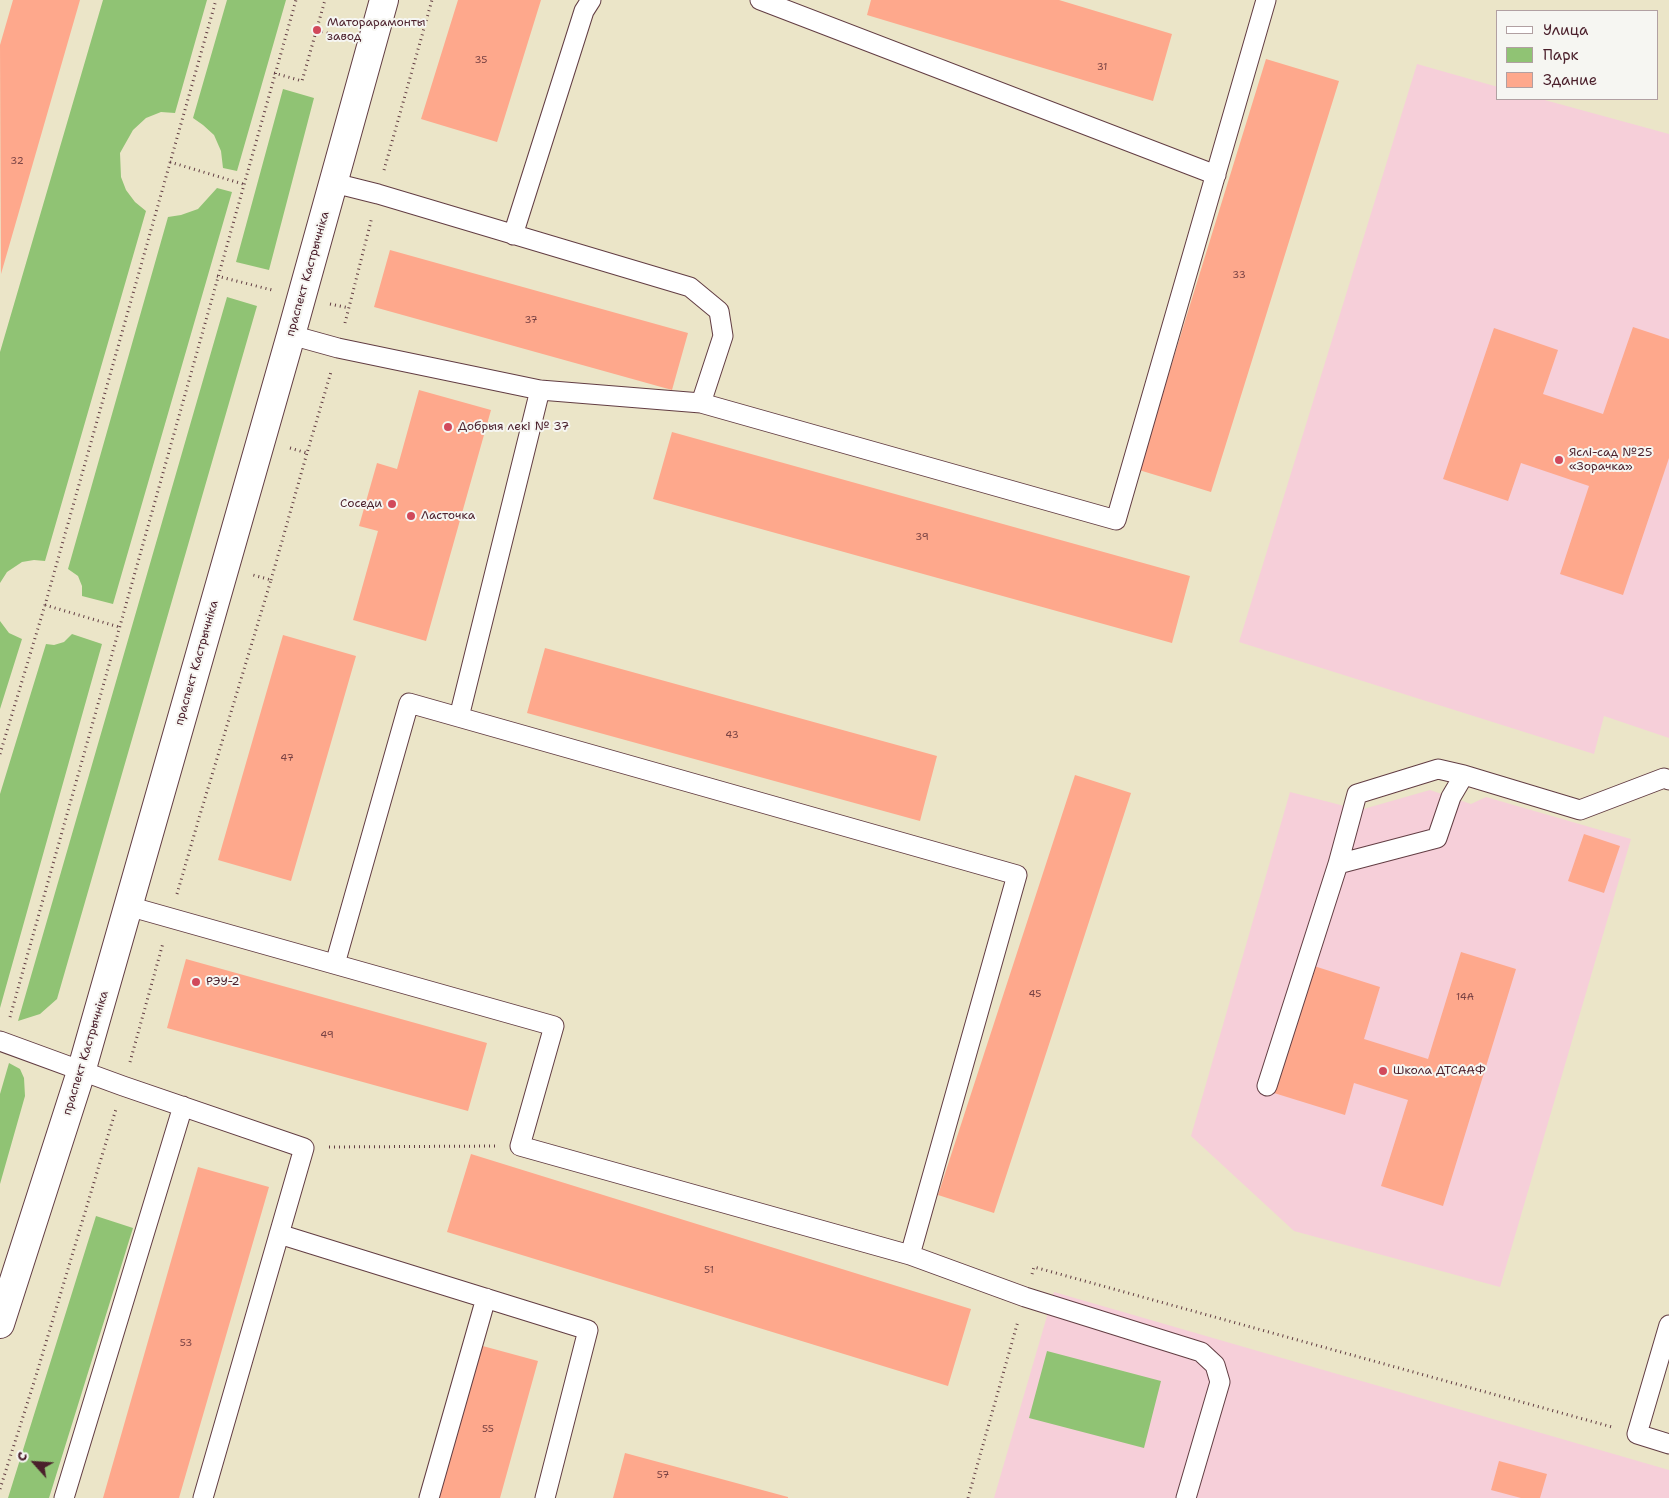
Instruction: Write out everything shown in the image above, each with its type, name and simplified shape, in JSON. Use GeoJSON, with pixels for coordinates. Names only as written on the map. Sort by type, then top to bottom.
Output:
{"type":"FeatureCollection","features":[{"type":"Feature","properties":{"kind":"main road","name":"праспект Кастрычніка"},"geometry":{"type":"LineString","coordinates":[[0,1324],[81,1072],[334,183],[384,0]]}},
{"type":"Feature","properties":{"kind":"lane"},"geometry":{"type":"LineString","coordinates":[[513,234],[584,11],[592,0]]}},
{"type":"Feature","properties":{"kind":"lane"},"geometry":{"type":"LineString","coordinates":[[760,0],[1216,175]]}},
{"type":"Feature","properties":{"kind":"lane"},"geometry":{"type":"LineString","coordinates":[[291,334],[338,348],[540,390],[702,402],[1116,520],[1266,0]]}},
{"type":"Feature","properties":{"kind":"lane"},"geometry":{"type":"LineString","coordinates":[[334,183],[378,194],[690,287],[719,312],[723,336],[702,402]]}},
{"type":"Feature","properties":{"kind":"lane"},"geometry":{"type":"LineString","coordinates":[[459,717],[540,390]]}},
{"type":"Feature","properties":{"kind":"lane"},"geometry":{"type":"LineString","coordinates":[[335,964],[409,703],[1018,874],[910,1255]]}},
{"type":"Feature","properties":{"kind":"lane"},"geometry":{"type":"LineString","coordinates":[[1267,1086],[1338,864],[1357,794],[1438,769],[1580,810],[1664,778],[1669,780]]}},
{"type":"Feature","properties":{"kind":"lane"},"geometry":{"type":"LineString","coordinates":[[1338,864],[1437,838],[1451,797],[1464,775]]}},
{"type":"Feature","properties":{"kind":"lane"},"geometry":{"type":"LineString","coordinates":[[128,906],[554,1026],[520,1146],[910,1255],[1025,1297],[1201,1352],[1215,1365],[1220,1382],[1186,1498]]}},
{"type":"Feature","properties":{"kind":"lane"},"geometry":{"type":"LineString","coordinates":[[1,1042],[81,1072],[304,1148],[203,1498]]}},
{"type":"Feature","properties":{"kind":"lane"},"geometry":{"type":"LineString","coordinates":[[64,1498],[183,1106]]}},
{"type":"Feature","properties":{"kind":"lane"},"geometry":{"type":"LineString","coordinates":[[279,1234],[588,1330],[545,1498]]}},
{"type":"Feature","properties":{"kind":"lane"},"geometry":{"type":"LineString","coordinates":[[429,1498],[486,1298]]}},
{"type":"Feature","properties":{"kind":"lane"},"geometry":{"type":"LineString","coordinates":[[1669,1325],[1637,1434],[1669,1444]]}},
{"type":"Feature","properties":{"kind":"path"},"geometry":{"type":"LineString","coordinates":[[0,754],[45,604],[216,0]]}},
{"type":"Feature","properties":{"kind":"path"},"geometry":{"type":"LineString","coordinates":[[1,1042],[296,0]]}},
{"type":"Feature","properties":{"kind":"path"},"geometry":{"type":"LineString","coordinates":[[274,73],[302,81],[325,0]]}},
{"type":"Feature","properties":{"kind":"path"},"geometry":{"type":"LineString","coordinates":[[0,1489],[123,1086],[199,818],[271,580],[338,348],[396,124],[432,0]]}},
{"type":"Feature","properties":{"kind":"path"},"geometry":{"type":"LineString","coordinates":[[170,162],[243,184]]}},
{"type":"Feature","properties":{"kind":"path"},"geometry":{"type":"LineString","coordinates":[[288,448],[307,453]]}},
{"type":"Feature","properties":{"kind":"path"},"geometry":{"type":"LineString","coordinates":[[250,574],[271,580]]}},
{"type":"Feature","properties":{"kind":"path"},"geometry":{"type":"LineString","coordinates":[[45,604],[119,627]]}},
{"type":"Feature","properties":{"kind":"path"},"geometry":{"type":"LineString","coordinates":[[304,1148],[520,1146]]}},
{"type":"Feature","properties":{"kind":"shaded area"},"geometry":{"type":"Polygon","coordinates":[[[1417,64],[1496,86],[1496,100],[1545,100],[1669,134],[1669,738],[1604,716],[1594,754],[1239,642],[1417,64]]]}},
{"type":"Feature","properties":{"kind":"shaded area"},"geometry":{"type":"Polygon","coordinates":[[[1430,790],[1471,804],[1486,797],[1631,839],[1500,1287],[1294,1231],[1191,1136],[1290,792],[1360,810],[1430,790]]]}},
{"type":"Feature","properties":{"kind":"shaded area"},"geometry":{"type":"Polygon","coordinates":[[[1054,1292],[1669,1470],[1669,1498],[994,1498],[1054,1292]]]}},
{"type":"Feature","properties":{"kind":"green space"},"geometry":{"type":"Polygon","coordinates":[[[103,0],[207,0],[175,113],[161,112],[146,118],[133,130],[120,153],[121,177],[126,190],[135,202],[146,211],[45,561],[22,562],[7,572],[0,583],[0,352],[103,0]]]}},
{"type":"Feature","properties":{"kind":"green space"},"geometry":{"type":"Polygon","coordinates":[[[227,0],[286,0],[237,171],[223,168],[221,151],[214,135],[193,118],[227,0]]]}},
{"type":"Feature","properties":{"kind":"green space"},"geometry":{"type":"Polygon","coordinates":[[[283,89],[314,98],[269,270],[236,262],[283,89]]]}},
{"type":"Feature","properties":{"kind":"green space"},"geometry":{"type":"Polygon","coordinates":[[[217,188],[232,192],[113,604],[82,596],[82,586],[78,576],[68,569],[168,217],[198,209],[217,188]]]}},
{"type":"Feature","properties":{"kind":"green space"},"geometry":{"type":"Polygon","coordinates":[[[227,297],[257,306],[57,999],[40,1014],[18,1021],[227,297]]]}},
{"type":"Feature","properties":{"kind":"green space"},"geometry":{"type":"Polygon","coordinates":[[[0,621],[9,633],[22,639],[0,709],[0,621]]]}},
{"type":"Feature","properties":{"kind":"green space"},"geometry":{"type":"Polygon","coordinates":[[[72,634],[102,644],[0,1008],[0,794],[46,644],[54,645],[64,642],[72,634]]]}},
{"type":"Feature","properties":{"kind":"green space"},"geometry":{"type":"Polygon","coordinates":[[[9,1063],[20,1069],[24,1078],[25,1096],[0,1184],[0,1094],[9,1063]]]}},
{"type":"Feature","properties":{"kind":"green space"},"geometry":{"type":"Polygon","coordinates":[[[96,1216],[133,1228],[49,1498],[8,1498],[96,1216]]]}},
{"type":"Feature","properties":{"kind":"green space"},"geometry":{"type":"Polygon","coordinates":[[[1047,1351],[1161,1381],[1144,1448],[1029,1418],[1047,1351]]]}},
{"type":"Feature","properties":{"kind":"building"},"geometry":{"type":"Polygon","coordinates":[[[13,0],[80,0],[1,274],[0,45],[13,0]]]}},
{"type":"Feature","properties":{"kind":"building"},"geometry":{"type":"Polygon","coordinates":[[[458,0],[541,0],[497,142],[421,119],[458,0]]]}},
{"type":"Feature","properties":{"kind":"building"},"geometry":{"type":"Polygon","coordinates":[[[871,0],[1059,0],[1172,34],[1153,101],[867,15],[871,0]]]}},
{"type":"Feature","properties":{"kind":"building"},"geometry":{"type":"Polygon","coordinates":[[[1266,59],[1339,81],[1211,492],[1139,470],[1266,59]]]}},
{"type":"Feature","properties":{"kind":"building"},"geometry":{"type":"Polygon","coordinates":[[[390,250],[688,333],[672,390],[374,307],[390,250]]]}},
{"type":"Feature","properties":{"kind":"building","name":"Яслі-сад №25 «Зорачка»"},"geometry":{"type":"Polygon","coordinates":[[[1633,327],[1669,339],[1669,458],[1623,595],[1560,574],[1589,486],[1521,463],[1508,501],[1443,479],[1494,328],[1558,350],[1543,394],[1603,414],[1633,327]]]}},
{"type":"Feature","properties":{"kind":"building","name":"Ласточка"},"geometry":{"type":"Polygon","coordinates":[[[419,390],[491,410],[426,641],[353,620],[378,531],[359,526],[377,463],[397,469],[419,390]]]}},
{"type":"Feature","properties":{"kind":"building"},"geometry":{"type":"Polygon","coordinates":[[[672,432],[1190,576],[1172,643],[653,499],[672,432]]]}},
{"type":"Feature","properties":{"kind":"building"},"geometry":{"type":"Polygon","coordinates":[[[283,635],[356,656],[291,881],[218,860],[283,635]]]}},
{"type":"Feature","properties":{"kind":"building"},"geometry":{"type":"Polygon","coordinates":[[[545,648],[937,756],[920,821],[527,713],[545,648]]]}},
{"type":"Feature","properties":{"kind":"building"},"geometry":{"type":"Polygon","coordinates":[[[1075,775],[1131,793],[994,1213],[938,1195],[1075,775]]]}},
{"type":"Feature","properties":{"kind":"building"},"geometry":{"type":"Polygon","coordinates":[[[1584,834],[1620,846],[1604,893],[1568,881],[1584,834]]]}},
{"type":"Feature","properties":{"kind":"building","name":"Школа ДТСААФ"},"geometry":{"type":"Polygon","coordinates":[[[1461,952],[1516,969],[1443,1206],[1381,1186],[1408,1100],[1354,1083],[1345,1115],[1274,1093],[1314,966],[1380,987],[1364,1039],[1428,1059],[1461,952]]]}},
{"type":"Feature","properties":{"kind":"building"},"geometry":{"type":"Polygon","coordinates":[[[186,959],[487,1043],[468,1111],[167,1028],[186,959]]]}},
{"type":"Feature","properties":{"kind":"building"},"geometry":{"type":"Polygon","coordinates":[[[471,1154],[971,1309],[948,1386],[447,1232],[471,1154]]]}},
{"type":"Feature","properties":{"kind":"building"},"geometry":{"type":"Polygon","coordinates":[[[198,1167],[269,1187],[179,1498],[103,1498],[198,1167]]]}},
{"type":"Feature","properties":{"kind":"building"},"geometry":{"type":"Polygon","coordinates":[[[479,1345],[538,1361],[500,1498],[437,1498],[479,1345]]]}},
{"type":"Feature","properties":{"kind":"building"},"geometry":{"type":"Polygon","coordinates":[[[625,1453],[788,1497],[788,1498],[613,1498],[625,1453]]]}},
{"type":"Feature","properties":{"kind":"building"},"geometry":{"type":"Polygon","coordinates":[[[1499,1461],[1547,1474],[1540,1498],[1521,1498],[1491,1490],[1499,1461]]]}},
{"type":"Feature","properties":{"kind":"place","name":"Маторарамонты завод"},"geometry":{"type":"Point","coordinates":[317,30]}},
{"type":"Feature","properties":{"kind":"place","name":"Добрыя лекі № 37"},"geometry":{"type":"Point","coordinates":[448,427]}},
{"type":"Feature","properties":{"kind":"place","name":"Яслі-сад №25 «Зорачка»"},"geometry":{"type":"Point","coordinates":[1559,460]}},
{"type":"Feature","properties":{"kind":"place","name":"Соседи"},"geometry":{"type":"Point","coordinates":[392,504]}},
{"type":"Feature","properties":{"kind":"place","name":"Ласточка"},"geometry":{"type":"Point","coordinates":[411,516]}},
{"type":"Feature","properties":{"kind":"place","name":"РЭУ-2"},"geometry":{"type":"Point","coordinates":[196,982]}},
{"type":"Feature","properties":{"kind":"place","name":"Школа ДТСААФ"},"geometry":{"type":"Point","coordinates":[1383,1071]}}]}
